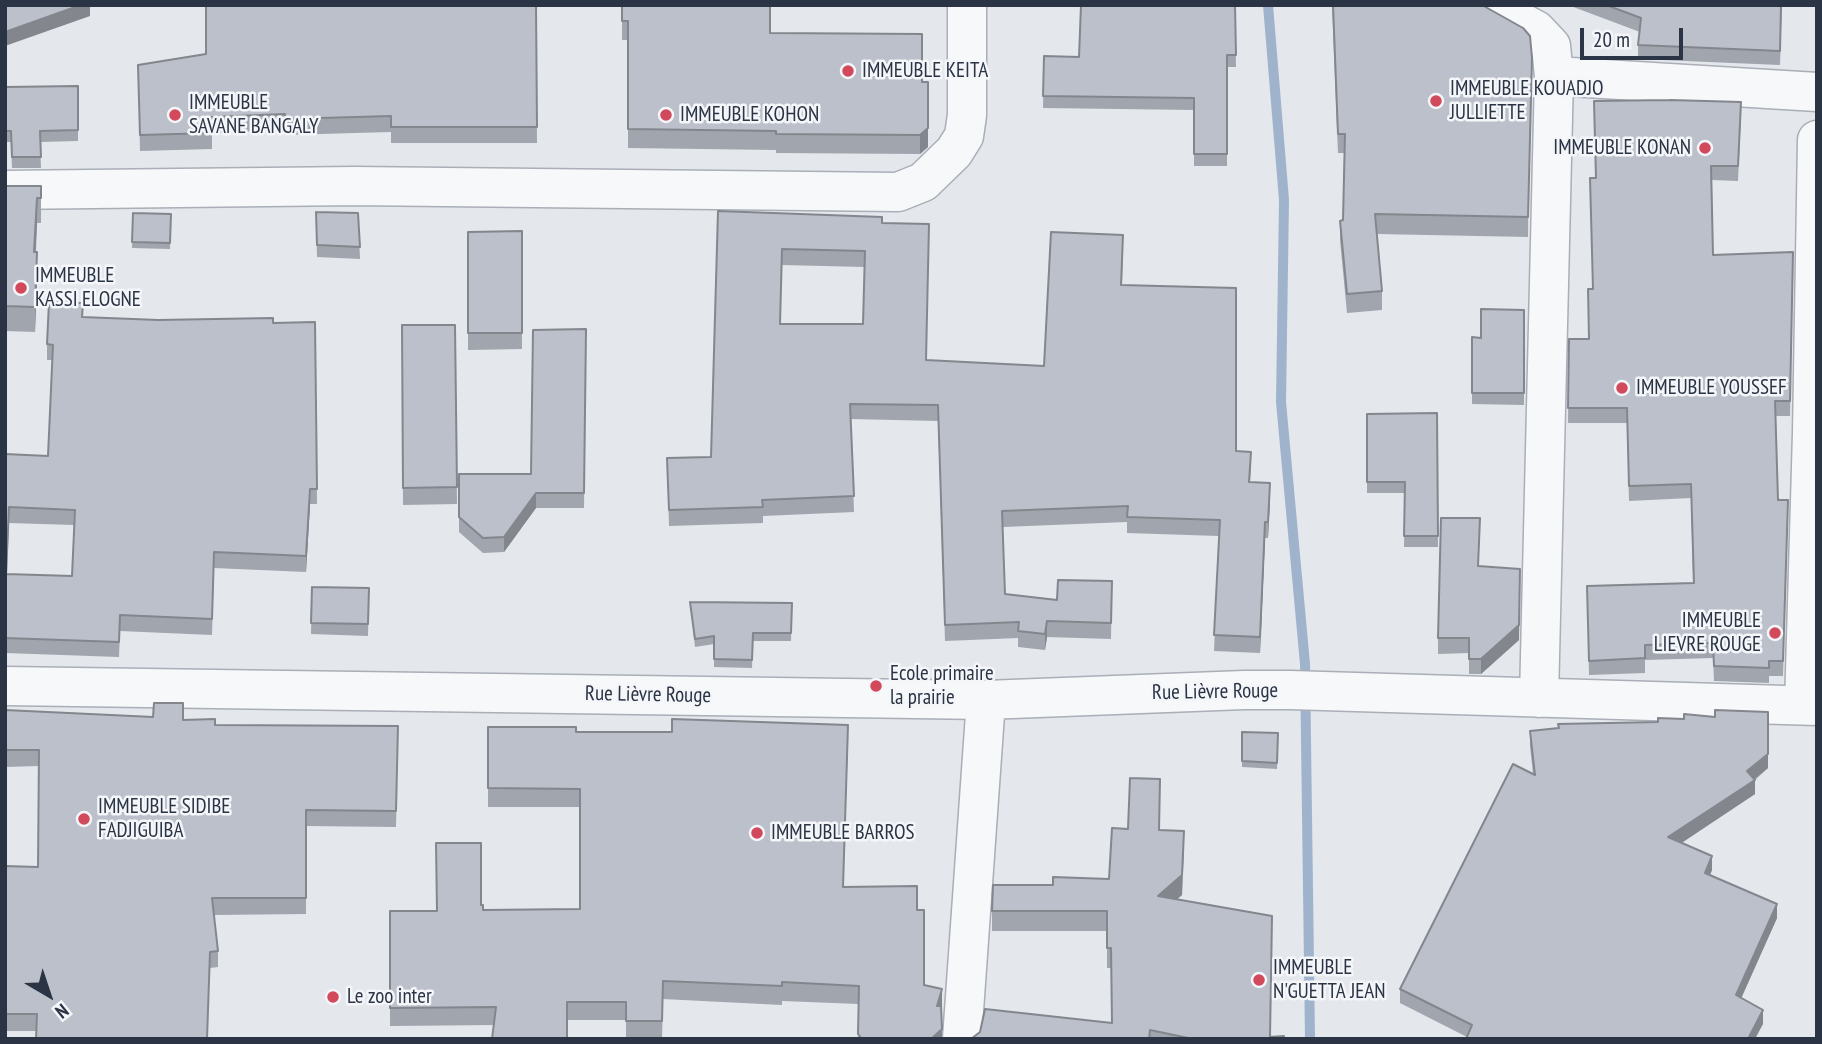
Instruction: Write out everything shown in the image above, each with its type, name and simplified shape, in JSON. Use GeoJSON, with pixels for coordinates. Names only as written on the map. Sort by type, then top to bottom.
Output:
{"type":"FeatureCollection","features":[{"type":"Feature","properties":{"kind":"street"},"geometry":{"type":"LineString","coordinates":[[5,190],[354,186],[898,192],[923,182],[939,169],[964,136],[968,94],[967,5]]}},
{"type":"Feature","properties":{"kind":"street"},"geometry":{"type":"LineString","coordinates":[[1489,5],[1535,30],[1551,46],[1554,76],[1539,698]]}},
{"type":"Feature","properties":{"kind":"street"},"geometry":{"type":"LineString","coordinates":[[1554,76],[1817,92]]}},
{"type":"Feature","properties":{"kind":"street"},"geometry":{"type":"LineString","coordinates":[[1810,705],[1817,140]]}},
{"type":"Feature","properties":{"kind":"street","name":"Rue Lièvre Rouge"},"geometry":{"type":"LineString","coordinates":[[5,686],[986,700],[1290,690],[1810,705]]}},
{"type":"Feature","properties":{"kind":"street"},"geometry":{"type":"LineString","coordinates":[[962,1039],[986,700]]}},
{"type":"Feature","properties":{"kind":"building"},"geometry":{"type":"Polygon","coordinates":[[[5,5],[81,5],[5,32],[5,5]]]}},
{"type":"Feature","properties":{"kind":"building"},"geometry":{"type":"Polygon","coordinates":[[[206,5],[536,5],[537,127],[391,127],[391,116],[285,119],[285,114],[211,117],[212,133],[140,135],[138,65],[206,54],[206,5]]]}},
{"type":"Feature","properties":{"kind":"building"},"geometry":{"type":"Polygon","coordinates":[[[622,5],[770,5],[770,33],[922,34],[922,82],[928,82],[928,128],[920,135],[628,129],[628,21],[622,21],[622,5]]]}},
{"type":"Feature","properties":{"kind":"building"},"geometry":{"type":"Polygon","coordinates":[[[1081,5],[1235,5],[1236,55],[1227,55],[1227,154],[1194,154],[1194,98],[1043,96],[1044,56],[1079,57],[1081,5]]]}},
{"type":"Feature","properties":{"kind":"building","name":"IMMEUBLE KOUADJO JULLIETTE"},"geometry":{"type":"Polygon","coordinates":[[[1333,5],[1482,5],[1523,28],[1530,36],[1532,58],[1528,217],[1375,214],[1382,291],[1347,294],[1340,221],[1343,220],[1345,134],[1338,134],[1333,5]]]}},
{"type":"Feature","properties":{"kind":"building"},"geometry":{"type":"Polygon","coordinates":[[[1606,5],[1781,5],[1780,51],[1638,45],[1641,18],[1606,5]]]}},
{"type":"Feature","properties":{"kind":"building"},"geometry":{"type":"Polygon","coordinates":[[[78,86],[78,130],[40,131],[41,157],[12,157],[11,131],[5,131],[5,87],[78,86]]]}},
{"type":"Feature","properties":{"kind":"building"},"geometry":{"type":"Polygon","coordinates":[[[1594,101],[1741,102],[1738,166],[1711,166],[1713,255],[1793,252],[1790,401],[1775,401],[1778,500],[1788,500],[1783,661],[1769,661],[1769,668],[1714,666],[1713,643],[1645,645],[1645,658],[1589,661],[1587,586],[1694,583],[1691,484],[1629,486],[1627,408],[1568,408],[1569,339],[1589,339],[1588,289],[1593,289],[1590,178],[1596,178],[1594,101]]]}},
{"type":"Feature","properties":{"kind":"building"},"geometry":{"type":"Polygon","coordinates":[[[5,186],[41,186],[41,198],[37,198],[34,252],[37,252],[35,307],[5,306],[5,186]]]}},
{"type":"Feature","properties":{"kind":"building"},"geometry":{"type":"Polygon","coordinates":[[[718,211],[882,217],[882,223],[929,224],[926,360],[1044,366],[1051,232],[1123,235],[1121,285],[1236,288],[1236,451],[1251,452],[1249,482],[1270,483],[1268,522],[1265,522],[1260,637],[1214,635],[1220,520],[1127,517],[1128,506],[1002,511],[1005,594],[1057,600],[1058,580],[1112,581],[1111,623],[1047,621],[1045,634],[1018,631],[1019,622],[945,625],[938,405],[850,404],[854,496],[762,500],[763,507],[669,510],[667,458],[711,457],[718,211]],[[782,249],[780,324],[863,324],[865,251],[782,249]]]}},
{"type":"Feature","properties":{"kind":"building"},"geometry":{"type":"Polygon","coordinates":[[[316,212],[358,213],[360,247],[317,245],[316,212]]]}},
{"type":"Feature","properties":{"kind":"building"},"geometry":{"type":"Polygon","coordinates":[[[133,213],[171,214],[170,243],[132,242],[133,213]]]}},
{"type":"Feature","properties":{"kind":"building"},"geometry":{"type":"Polygon","coordinates":[[[522,231],[522,333],[468,333],[468,232],[522,231]]]}},
{"type":"Feature","properties":{"kind":"building"},"geometry":{"type":"Polygon","coordinates":[[[49,302],[83,303],[82,317],[158,320],[273,318],[273,323],[315,322],[317,489],[310,489],[306,556],[214,552],[212,619],[120,615],[119,642],[5,638],[5,454],[48,456],[53,345],[47,344],[49,302]],[[9,507],[6,574],[72,576],[75,510],[9,507]]]}},
{"type":"Feature","properties":{"kind":"building"},"geometry":{"type":"Polygon","coordinates":[[[1481,309],[1524,310],[1524,393],[1472,393],[1472,337],[1481,338],[1481,309]]]}},
{"type":"Feature","properties":{"kind":"building"},"geometry":{"type":"Polygon","coordinates":[[[402,325],[455,325],[457,487],[403,488],[402,325]]]}},
{"type":"Feature","properties":{"kind":"building"},"geometry":{"type":"Polygon","coordinates":[[[586,329],[584,493],[536,493],[504,537],[483,538],[459,517],[459,474],[531,474],[533,330],[586,329]]]}},
{"type":"Feature","properties":{"kind":"building"},"geometry":{"type":"Polygon","coordinates":[[[1437,413],[1438,536],[1404,536],[1405,482],[1367,482],[1367,414],[1437,413]]]}},
{"type":"Feature","properties":{"kind":"building"},"geometry":{"type":"Polygon","coordinates":[[[1441,518],[1480,518],[1478,566],[1520,569],[1519,625],[1481,659],[1469,659],[1469,638],[1438,638],[1441,518]]]}},
{"type":"Feature","properties":{"kind":"building"},"geometry":{"type":"Polygon","coordinates":[[[312,587],[369,588],[368,624],[311,623],[312,587]]]}},
{"type":"Feature","properties":{"kind":"building"},"geometry":{"type":"Polygon","coordinates":[[[690,602],[792,603],[791,633],[753,633],[752,660],[714,659],[714,636],[695,639],[690,602]]]}},
{"type":"Feature","properties":{"kind":"building"},"geometry":{"type":"Polygon","coordinates":[[[154,703],[183,703],[183,720],[215,719],[215,725],[398,726],[396,811],[306,810],[306,898],[212,898],[218,951],[210,952],[207,1039],[36,1039],[37,1014],[5,1014],[5,866],[38,867],[39,750],[5,750],[5,710],[153,717],[154,703]]]}},
{"type":"Feature","properties":{"kind":"building"},"geometry":{"type":"Polygon","coordinates":[[[1715,710],[1768,712],[1768,754],[1747,771],[1755,780],[1668,837],[1712,856],[1705,873],[1777,904],[1736,995],[1763,1010],[1748,1039],[1466,1039],[1472,1025],[1400,989],[1513,764],[1535,775],[1530,731],[1559,728],[1558,724],[1658,722],[1658,718],[1684,719],[1684,714],[1715,717],[1715,710]]]}},
{"type":"Feature","properties":{"kind":"building"},"geometry":{"type":"Polygon","coordinates":[[[672,719],[848,725],[843,887],[917,886],[917,910],[924,910],[924,985],[942,989],[937,1006],[941,1006],[942,1029],[931,1039],[862,1039],[858,1034],[859,986],[663,981],[662,1021],[626,1021],[626,1002],[567,1002],[567,1039],[492,1039],[496,1007],[390,1008],[390,911],[437,911],[436,843],[481,843],[483,910],[580,909],[580,789],[488,788],[488,727],[576,727],[576,732],[672,732],[672,719]]]}},
{"type":"Feature","properties":{"kind":"building"},"geometry":{"type":"Polygon","coordinates":[[[1242,732],[1278,733],[1277,763],[1242,761],[1242,732]]]}},
{"type":"Feature","properties":{"kind":"building"},"geometry":{"type":"Polygon","coordinates":[[[1130,778],[1160,779],[1159,830],[1184,831],[1182,875],[1158,896],[1272,916],[1270,1037],[1284,1036],[1284,1039],[1193,1039],[1150,1030],[1149,1039],[971,1039],[980,1032],[985,1009],[1112,1023],[1111,948],[1107,948],[1107,911],[992,911],[993,885],[1053,885],[1053,877],[1109,879],[1112,828],[1128,829],[1130,778]]]}},
{"type":"Feature","properties":{"kind":"waterway"},"geometry":{"type":"LineString","coordinates":[[1268,5],[1284,200],[1281,402],[1305,664],[1310,1039]]}},
{"type":"Feature","properties":{"kind":"place","name":"IMMEUBLE KEITA"},"geometry":{"type":"Point","coordinates":[848,71]}},
{"type":"Feature","properties":{"kind":"place","name":"IMMEUBLE KOUADJO JULLIETTE"},"geometry":{"type":"Point","coordinates":[1436,101]}},
{"type":"Feature","properties":{"kind":"place","name":"IMMEUBLE SAVANE BANGALY"},"geometry":{"type":"Point","coordinates":[175,115]}},
{"type":"Feature","properties":{"kind":"place","name":"IMMEUBLE KOHON"},"geometry":{"type":"Point","coordinates":[666,115]}},
{"type":"Feature","properties":{"kind":"place","name":"IMMEUBLE KONAN"},"geometry":{"type":"Point","coordinates":[1705,148]}},
{"type":"Feature","properties":{"kind":"place","name":"IMMEUBLE KASSI ELOGNE"},"geometry":{"type":"Point","coordinates":[21,288]}},
{"type":"Feature","properties":{"kind":"place","name":"IMMEUBLE YOUSSEF"},"geometry":{"type":"Point","coordinates":[1622,388]}},
{"type":"Feature","properties":{"kind":"place","name":"IMMEUBLE LIEVRE ROUGE"},"geometry":{"type":"Point","coordinates":[1775,633]}},
{"type":"Feature","properties":{"kind":"place","name":"Ecole primaire la prairie"},"geometry":{"type":"Point","coordinates":[876,686]}},
{"type":"Feature","properties":{"kind":"place","name":"IMMEUBLE SIDIBE FADJIGUIBA"},"geometry":{"type":"Point","coordinates":[84,819]}},
{"type":"Feature","properties":{"kind":"place","name":"IMMEUBLE BARROS"},"geometry":{"type":"Point","coordinates":[757,833]}},
{"type":"Feature","properties":{"kind":"place","name":"IMMEUBLE N'GUETTA JEAN"},"geometry":{"type":"Point","coordinates":[1259,980]}},
{"type":"Feature","properties":{"kind":"place","name":"Le zoo inter"},"geometry":{"type":"Point","coordinates":[333,997]}}]}
